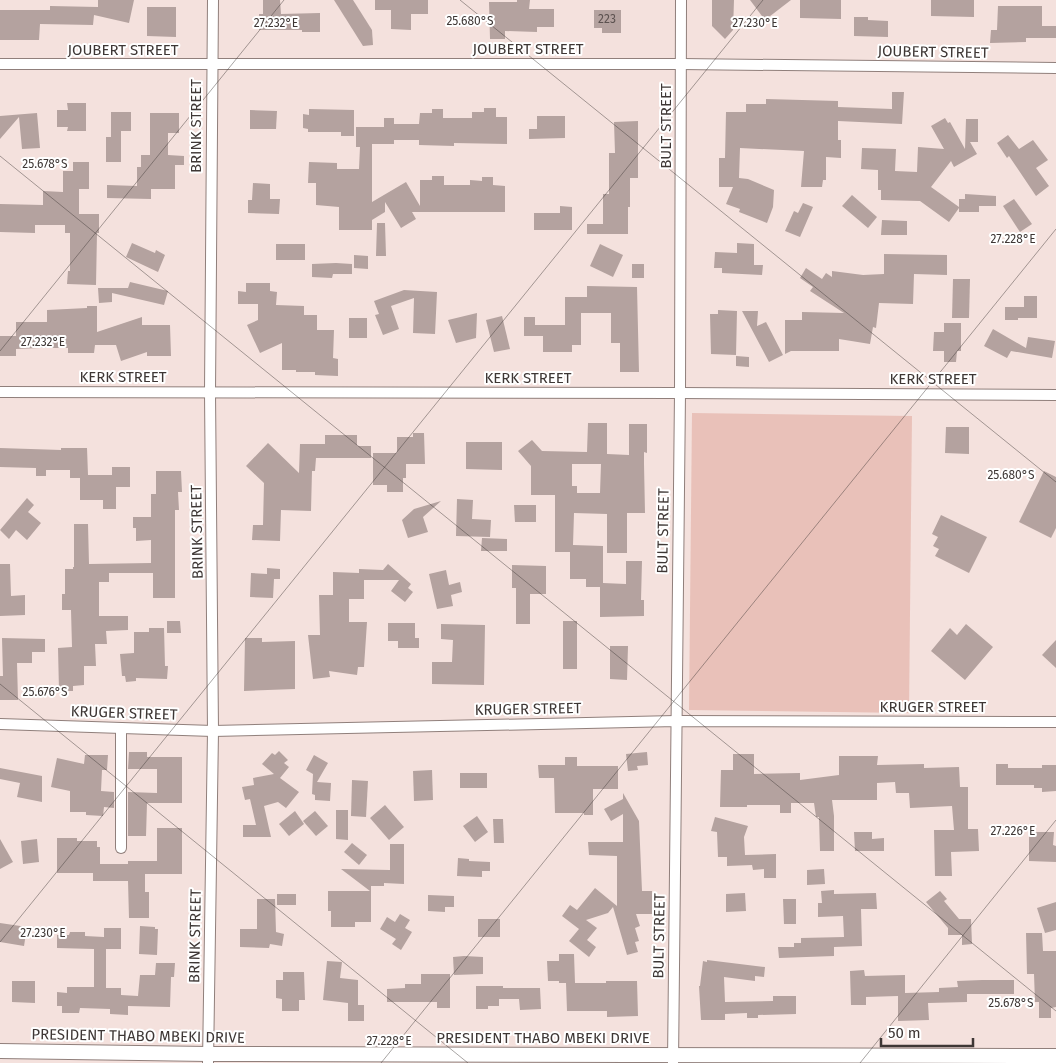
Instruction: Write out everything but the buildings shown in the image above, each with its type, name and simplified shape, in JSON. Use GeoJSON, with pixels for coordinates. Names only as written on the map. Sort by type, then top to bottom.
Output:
{"type":"FeatureCollection","features":[{"type":"Feature","properties":{"kind":"street","name":"BRINK STREET"},"geometry":{"type":"LineString","coordinates":[[208,1058],[213,730],[210,392],[213,0]]}},
{"type":"Feature","properties":{"kind":"street","name":"BULT STREET"},"geometry":{"type":"LineString","coordinates":[[673,1059],[680,393],[681,0]]}},
{"type":"Feature","properties":{"kind":"street","name":"JOUBERT STREET"},"geometry":{"type":"LineString","coordinates":[[0,64],[681,64],[1056,68]]}},
{"type":"Feature","properties":{"kind":"street","name":"KERK STREET"},"geometry":{"type":"LineString","coordinates":[[0,392],[1056,395]]}},
{"type":"Feature","properties":{"kind":"street","name":"KRUGER STREET"},"geometry":{"type":"LineString","coordinates":[[0,724],[213,730],[676,721],[1056,722]]}},
{"type":"Feature","properties":{"kind":"street"},"geometry":{"type":"LineString","coordinates":[[121,728],[121,848]]}},
{"type":"Feature","properties":{"kind":"street","name":"PRESIDENT THABO MBEKI DRIVE"},"geometry":{"type":"LineString","coordinates":[[0,1051],[208,1058],[673,1059],[1056,1056]]}},
{"type":"Feature","properties":{"kind":"shaded area"},"geometry":{"type":"Polygon","coordinates":[[[692,413],[912,416],[909,713],[689,710],[692,413]]]}}]}
